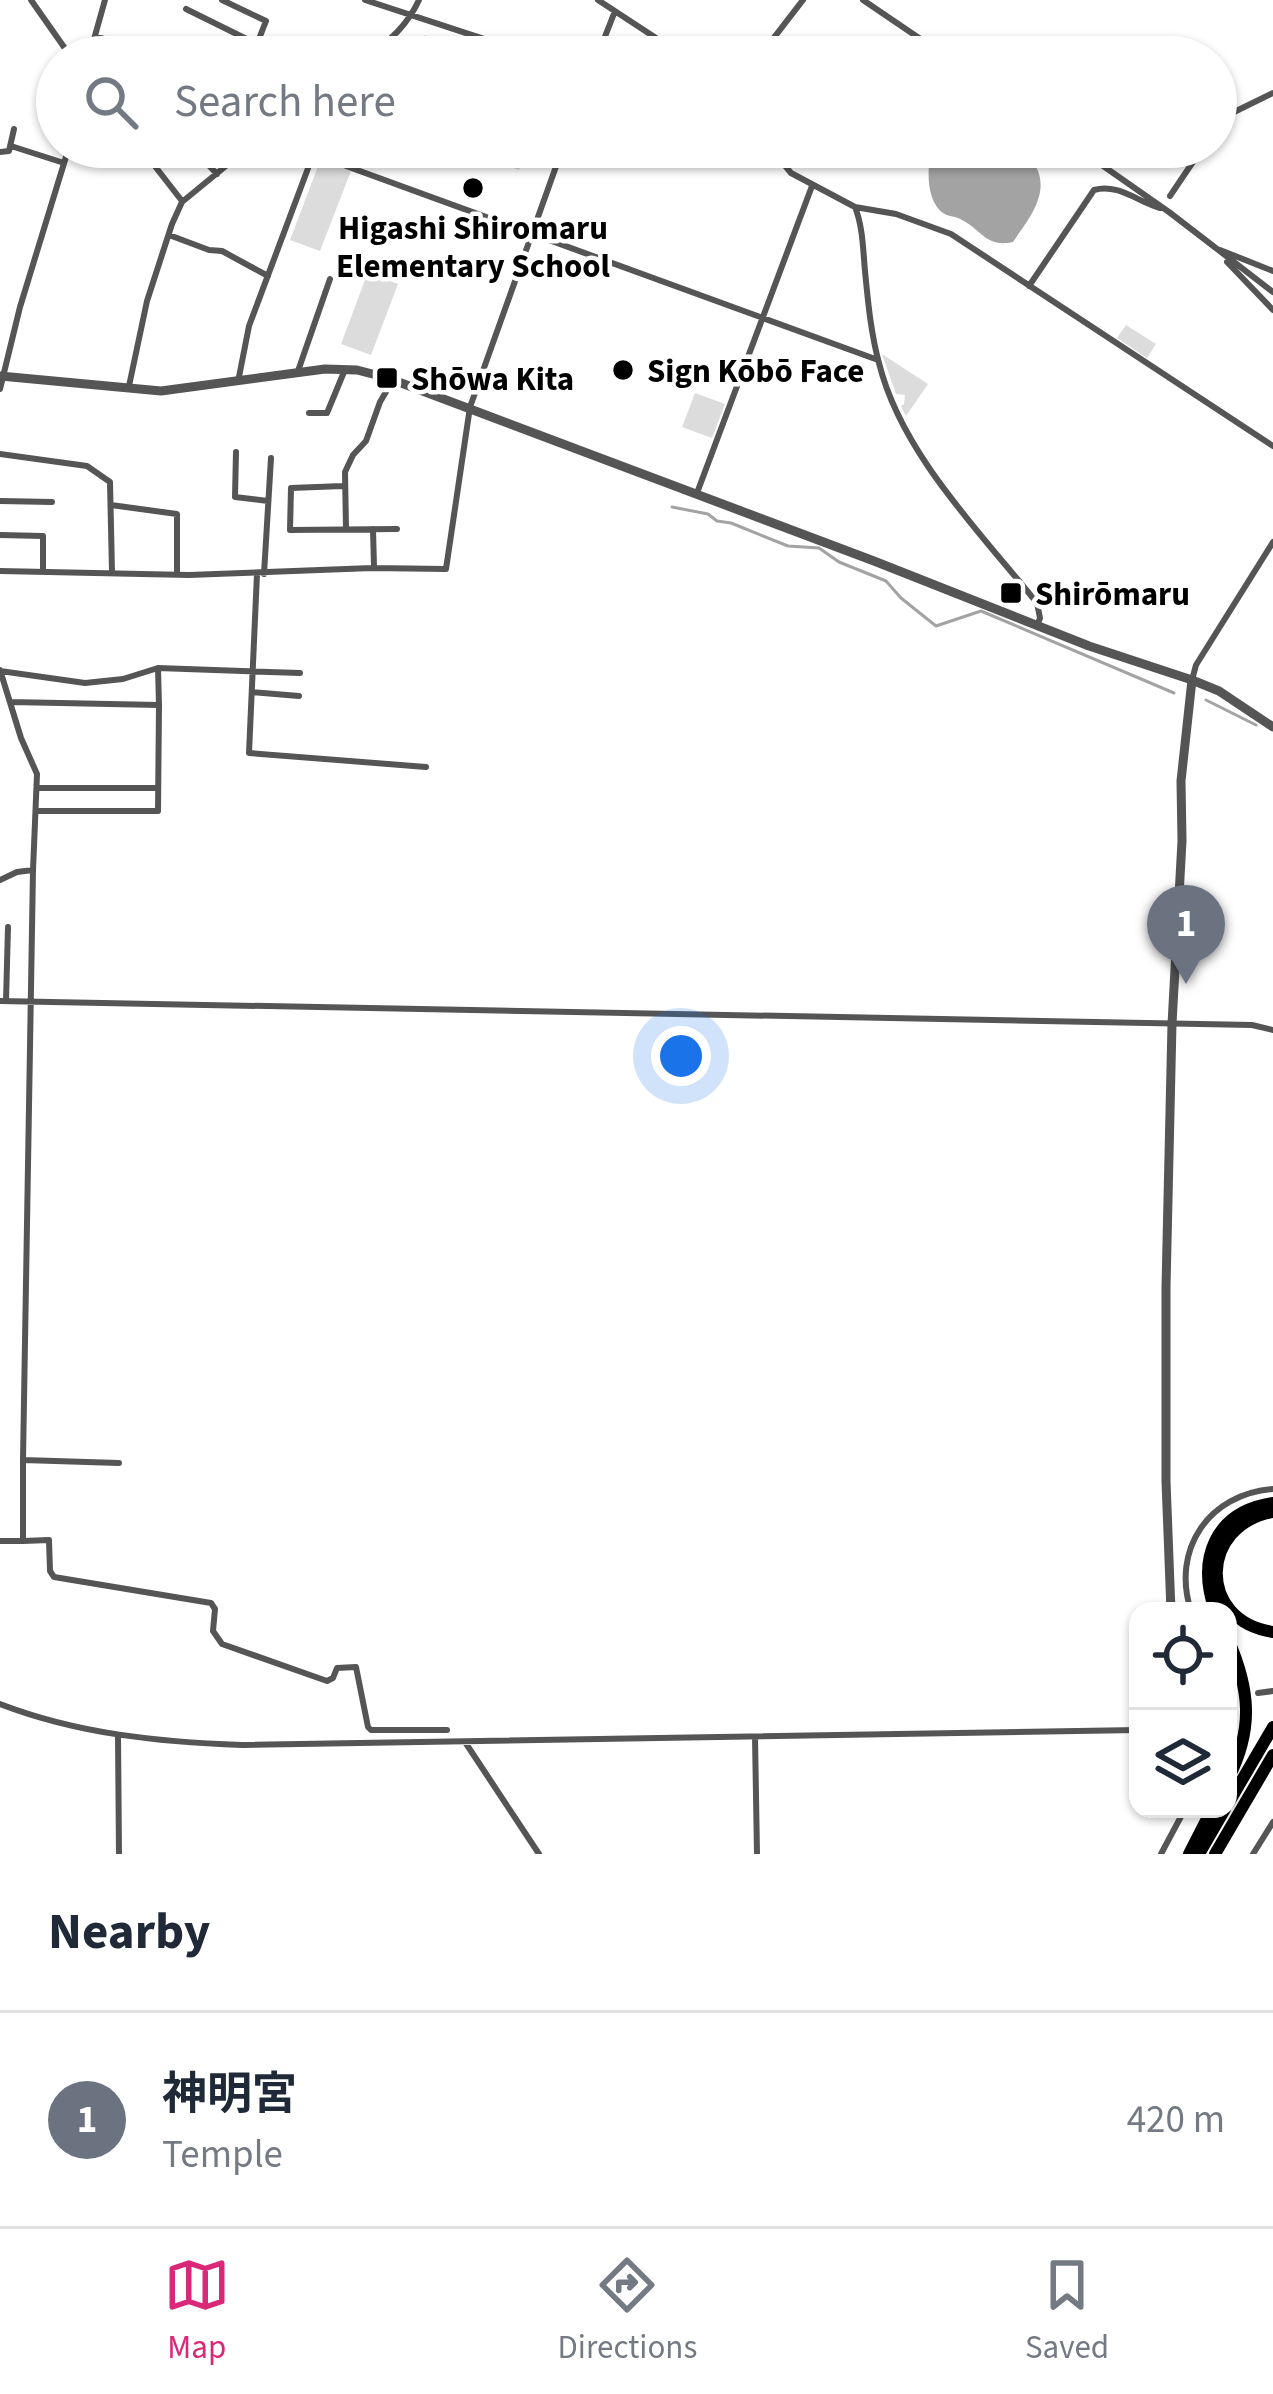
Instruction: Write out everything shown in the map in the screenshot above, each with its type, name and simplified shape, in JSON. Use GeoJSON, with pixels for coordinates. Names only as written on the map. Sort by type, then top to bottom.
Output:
{"type":"FeatureCollection","features":[{"type":"Feature","properties":{"kind":"highway"},"geometry":{"type":"LineString","coordinates":[[1214,1602],[1207,1576],[1213,1544],[1233,1519],[1254,1508],[1273,1508]]}},
{"type":"Feature","properties":{"kind":"highway"},"geometry":{"type":"LineString","coordinates":[[1273,1508],[1230,1534],[1216,1575],[1230,1611],[1246,1624],[1273,1632]]}},
{"type":"Feature","properties":{"kind":"highway"},"geometry":{"type":"LineString","coordinates":[[1237,1661],[1243,1676],[1246,1718],[1237,1759]]}},
{"type":"Feature","properties":{"kind":"highway"},"geometry":{"type":"LineString","coordinates":[[1237,1789],[1273,1726]]}},
{"type":"Feature","properties":{"kind":"highway"},"geometry":{"type":"LineString","coordinates":[[1218,1854],[1273,1755]]}},
{"type":"Feature","properties":{"kind":"highway"},"geometry":{"type":"LineString","coordinates":[[1218,1854],[1273,1771]]}},
{"type":"Feature","properties":{"kind":"highway"},"geometry":{"type":"LineString","coordinates":[[1189,1854],[1201,1818]]}},
{"type":"Feature","properties":{"kind":"highway"},"geometry":{"type":"LineString","coordinates":[[1199,1854],[1220,1818]]}},
{"type":"Feature","properties":{"kind":"street"},"geometry":{"type":"LineString","coordinates":[[31,0],[56,36]]}},
{"type":"Feature","properties":{"kind":"street"},"geometry":{"type":"LineString","coordinates":[[95,36],[105,0]]}},
{"type":"Feature","properties":{"kind":"street"},"geometry":{"type":"LineString","coordinates":[[222,0],[266,21],[260,36]]}},
{"type":"Feature","properties":{"kind":"street"},"geometry":{"type":"LineString","coordinates":[[395,36],[419,0]]}},
{"type":"Feature","properties":{"kind":"street"},"geometry":{"type":"LineString","coordinates":[[598,0],[653,36]]}},
{"type":"Feature","properties":{"kind":"street"},"geometry":{"type":"LineString","coordinates":[[775,36],[803,0]]}},
{"type":"Feature","properties":{"kind":"street"},"geometry":{"type":"LineString","coordinates":[[863,0],[916,36]]}},
{"type":"Feature","properties":{"kind":"street"},"geometry":{"type":"LineString","coordinates":[[371,1],[472,36]]}},
{"type":"Feature","properties":{"kind":"street"},"geometry":{"type":"LineString","coordinates":[[186,9],[241,36]]}},
{"type":"Feature","properties":{"kind":"street"},"geometry":{"type":"LineString","coordinates":[[605,36],[615,11]]}},
{"type":"Feature","properties":{"kind":"street"},"geometry":{"type":"LineString","coordinates":[[1237,111],[1273,93]]}},
{"type":"Feature","properties":{"kind":"street"},"geometry":{"type":"LineString","coordinates":[[0,152],[10,151],[14,129]]}},
{"type":"Feature","properties":{"kind":"street"},"geometry":{"type":"LineString","coordinates":[[10,146],[36,155]]}},
{"type":"Feature","properties":{"kind":"street"},"geometry":{"type":"LineString","coordinates":[[0,389],[63,168]]}},
{"type":"Feature","properties":{"kind":"street"},"geometry":{"type":"LineString","coordinates":[[156,168],[182,202]]}},
{"type":"Feature","properties":{"kind":"street"},"geometry":{"type":"LineString","coordinates":[[211,168],[217,174]]}},
{"type":"Feature","properties":{"kind":"street"},"geometry":{"type":"LineString","coordinates":[[128,390],[147,301],[182,202],[224,168]]}},
{"type":"Feature","properties":{"kind":"street"},"geometry":{"type":"LineString","coordinates":[[238,382],[249,326],[308,168]]}},
{"type":"Feature","properties":{"kind":"street"},"geometry":{"type":"LineString","coordinates":[[362,168],[878,360]]}},
{"type":"Feature","properties":{"kind":"street"},"geometry":{"type":"LineString","coordinates":[[0,572],[260,574],[446,569],[470,407],[555,168]]}},
{"type":"Feature","properties":{"kind":"street"},"geometry":{"type":"LineString","coordinates":[[787,168],[855,207],[896,214],[951,233],[1273,446]]}},
{"type":"Feature","properties":{"kind":"street"},"geometry":{"type":"LineString","coordinates":[[1106,168],[1273,292]]}},
{"type":"Feature","properties":{"kind":"street"},"geometry":{"type":"LineString","coordinates":[[1170,196],[1189,168]]}},
{"type":"Feature","properties":{"kind":"street"},"geometry":{"type":"LineString","coordinates":[[697,493],[812,185]]}},
{"type":"Feature","properties":{"kind":"street"},"geometry":{"type":"LineString","coordinates":[[1029,286],[1094,190],[1120,190],[1161,207]]}},
{"type":"Feature","properties":{"kind":"street"},"geometry":{"type":"LineString","coordinates":[[855,207],[878,360],[892,401],[921,453],[1036,603],[1037,626]]}},
{"type":"Feature","properties":{"kind":"street"},"geometry":{"type":"LineString","coordinates":[[169,235],[222,251],[268,276]]}},
{"type":"Feature","properties":{"kind":"street"},"geometry":{"type":"LineString","coordinates":[[1217,250],[1273,272]]}},
{"type":"Feature","properties":{"kind":"street"},"geometry":{"type":"LineString","coordinates":[[1217,250],[1273,310]]}},
{"type":"Feature","properties":{"kind":"street"},"geometry":{"type":"LineString","coordinates":[[298,372],[330,278]]}},
{"type":"Feature","properties":{"kind":"street"},"geometry":{"type":"LineString","coordinates":[[2,376],[160,391],[346,369],[393,380],[1037,626],[1192,680],[1219,691],[1273,727]]}},
{"type":"Feature","properties":{"kind":"street"},"geometry":{"type":"LineString","coordinates":[[309,413],[327,412],[346,369]]}},
{"type":"Feature","properties":{"kind":"street"},"geometry":{"type":"LineString","coordinates":[[346,529],[345,472],[352,455],[366,442],[393,380]]}},
{"type":"Feature","properties":{"kind":"street"},"geometry":{"type":"LineString","coordinates":[[236,452],[235,496],[268,501]]}},
{"type":"Feature","properties":{"kind":"street"},"geometry":{"type":"LineString","coordinates":[[0,454],[87,466],[110,482],[112,572]]}},
{"type":"Feature","properties":{"kind":"street"},"geometry":{"type":"LineString","coordinates":[[271,458],[249,753],[426,766]]}},
{"type":"Feature","properties":{"kind":"street"},"geometry":{"type":"LineString","coordinates":[[343,486],[292,488],[290,530],[397,529]]}},
{"type":"Feature","properties":{"kind":"street"},"geometry":{"type":"LineString","coordinates":[[0,501],[52,502]]}},
{"type":"Feature","properties":{"kind":"street"},"geometry":{"type":"LineString","coordinates":[[110,505],[177,514],[177,574]]}},
{"type":"Feature","properties":{"kind":"street"},"geometry":{"type":"LineString","coordinates":[[373,529],[374,568]]}},
{"type":"Feature","properties":{"kind":"street"},"geometry":{"type":"LineString","coordinates":[[0,535],[43,536],[43,572]]}},
{"type":"Feature","properties":{"kind":"street"},"geometry":{"type":"LineString","coordinates":[[1171,1602],[1166,1391],[1181,781],[1196,665],[1273,542]]}},
{"type":"Feature","properties":{"kind":"street"},"geometry":{"type":"LineString","coordinates":[[36,811],[158,811],[158,668]]}},
{"type":"Feature","properties":{"kind":"street"},"geometry":{"type":"LineString","coordinates":[[23,1541],[38,788],[0,671],[86,682],[123,679],[158,668],[299,673]]}},
{"type":"Feature","properties":{"kind":"street"},"geometry":{"type":"LineString","coordinates":[[252,692],[299,696]]}},
{"type":"Feature","properties":{"kind":"street"},"geometry":{"type":"LineString","coordinates":[[10,702],[159,705]]}},
{"type":"Feature","properties":{"kind":"street"},"geometry":{"type":"LineString","coordinates":[[38,788],[158,788]]}},
{"type":"Feature","properties":{"kind":"street"},"geometry":{"type":"LineString","coordinates":[[0,880],[33,870]]}},
{"type":"Feature","properties":{"kind":"street"},"geometry":{"type":"LineString","coordinates":[[8,927],[3,1001],[1252,1025],[1273,1030]]}},
{"type":"Feature","properties":{"kind":"street"},"geometry":{"type":"LineString","coordinates":[[23,1460],[119,1462]]}},
{"type":"Feature","properties":{"kind":"street"},"geometry":{"type":"LineString","coordinates":[[1190,1602],[1186,1572],[1202,1526],[1234,1498],[1273,1489]]}},
{"type":"Feature","properties":{"kind":"street"},"geometry":{"type":"LineString","coordinates":[[0,1541],[49,1540],[54,1576],[211,1603],[213,1631],[222,1644],[327,1681],[337,1668],[356,1667],[371,1730],[447,1730]]}},
{"type":"Feature","properties":{"kind":"street"},"geometry":{"type":"LineString","coordinates":[[1258,1693],[1273,1691]]}},
{"type":"Feature","properties":{"kind":"street"},"geometry":{"type":"LineString","coordinates":[[0,1703],[34,1716],[118,1735],[242,1745],[1129,1730]]}},
{"type":"Feature","properties":{"kind":"street"},"geometry":{"type":"LineString","coordinates":[[118,1735],[119,1854]]}},
{"type":"Feature","properties":{"kind":"street"},"geometry":{"type":"LineString","coordinates":[[755,1737],[757,1854]]}},
{"type":"Feature","properties":{"kind":"street"},"geometry":{"type":"LineString","coordinates":[[465,1742],[539,1854]]}},
{"type":"Feature","properties":{"kind":"street"},"geometry":{"type":"LineString","coordinates":[[1161,1854],[1180,1818]]}},
{"type":"Feature","properties":{"kind":"street"},"geometry":{"type":"LineString","coordinates":[[1253,1854],[1273,1823]]}},
{"type":"Feature","properties":{"kind":"shaded area"},"geometry":{"type":"Polygon","coordinates":[[[317,168],[351,171],[320,251],[290,240],[317,168]]]}},
{"type":"Feature","properties":{"kind":"shaded area"},"geometry":{"type":"Polygon","coordinates":[[[929,168],[1037,168],[1040,190],[1030,217],[1013,242],[1004,243],[990,240],[937,208],[929,168]]]}},
{"type":"Feature","properties":{"kind":"shaded area"},"geometry":{"type":"Polygon","coordinates":[[[368,272],[398,284],[371,355],[341,344],[368,272]]]}},
{"type":"Feature","properties":{"kind":"shaded area"},"geometry":{"type":"Polygon","coordinates":[[[1126,325],[1156,344],[1147,358],[1117,338],[1126,325]]]}},
{"type":"Feature","properties":{"kind":"shaded area"},"geometry":{"type":"Polygon","coordinates":[[[882,354],[928,384],[906,416],[901,406],[905,395],[896,394],[882,354]]]}},
{"type":"Feature","properties":{"kind":"shaded area"},"geometry":{"type":"Polygon","coordinates":[[[695,393],[725,404],[712,438],[682,427],[695,393]]]}},
{"type":"Feature","properties":{"kind":"waterway"},"geometry":{"type":"LineString","coordinates":[[672,507],[708,514],[788,546],[819,548],[839,562],[886,581],[936,626],[981,611],[1174,693]]}},
{"type":"Feature","properties":{"kind":"waterway"},"geometry":{"type":"LineString","coordinates":[[1206,700],[1256,725]]}},
{"type":"Feature","properties":{"kind":"place","name":"Higashi Shiromaru Elementary School"},"geometry":{"type":"Point","coordinates":[473,188]}},
{"type":"Feature","properties":{"kind":"place","name":"Sign Kōbō Face"},"geometry":{"type":"Point","coordinates":[623,370]}},
{"type":"Feature","properties":{"kind":"place","name":"Shōwa Kita"},"geometry":{"type":"Point","coordinates":[387,378]}},
{"type":"Feature","properties":{"kind":"place","name":"Shirōmaru"},"geometry":{"type":"Point","coordinates":[1011,593]}},
{"type":"Feature","properties":{"kind":"place","name":"神明宮"},"geometry":{"type":"Point","coordinates":[1186,984]}}]}
